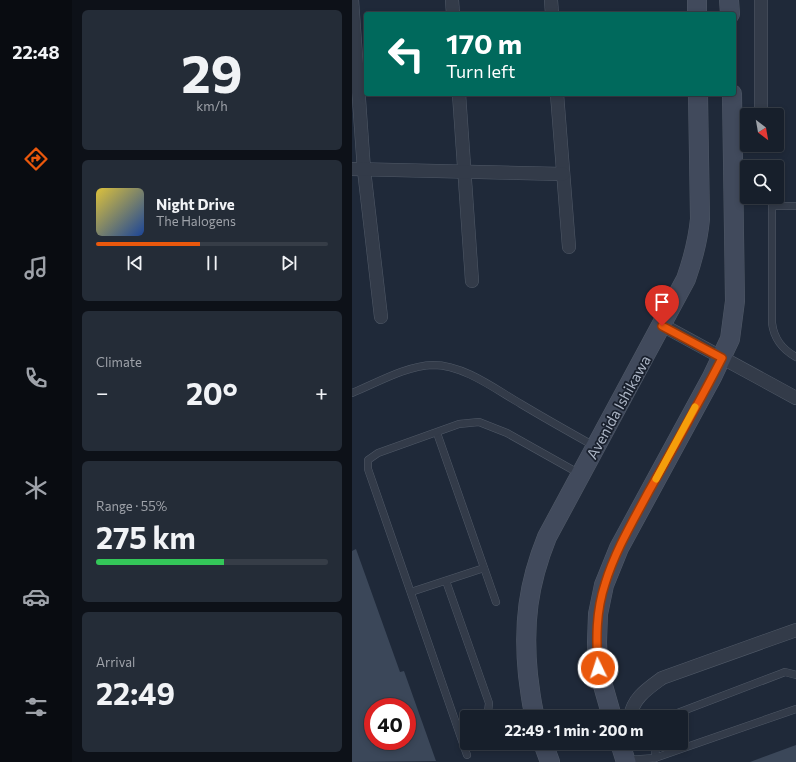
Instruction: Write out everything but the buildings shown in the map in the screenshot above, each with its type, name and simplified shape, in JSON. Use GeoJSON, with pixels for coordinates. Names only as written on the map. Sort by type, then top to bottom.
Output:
{"type":"FeatureCollection","features":[{"type":"Feature","properties":{"kind":"street"},"geometry":{"type":"LineString","coordinates":[[352,0],[358,170],[381,317]]}},
{"type":"Feature","properties":{"kind":"street"},"geometry":{"type":"LineString","coordinates":[[452,0],[453,12]]}},
{"type":"Feature","properties":{"kind":"street"},"geometry":{"type":"LineString","coordinates":[[551,0],[552,12]]}},
{"type":"Feature","properties":{"kind":"street"},"geometry":{"type":"LineString","coordinates":[[697,0],[697,12]]}},
{"type":"Feature","properties":{"kind":"street"},"geometry":{"type":"LineString","coordinates":[[729,0],[730,12]]}},
{"type":"Feature","properties":{"kind":"street"},"geometry":{"type":"LineString","coordinates":[[761,0],[761,108]]}},
{"type":"Feature","properties":{"kind":"street"},"geometry":{"type":"LineString","coordinates":[[459,96],[472,281]]}},
{"type":"Feature","properties":{"kind":"street"},"geometry":{"type":"LineString","coordinates":[[557,96],[569,247]]}},
{"type":"Feature","properties":{"kind":"street","name":"Avenida Ishikawa"},"geometry":{"type":"LineString","coordinates":[[534,710],[526,654],[526,622],[537,562],[547,537],[580,474],[662,326],[686,279],[699,237],[698,96]]}},
{"type":"Feature","properties":{"kind":"street"},"geometry":{"type":"LineString","coordinates":[[610,710],[598,668],[598,614],[604,585],[619,548],[722,358],[730,339],[735,301],[732,96]]}},
{"type":"Feature","properties":{"kind":"street"},"geometry":{"type":"LineString","coordinates":[[358,170],[563,174]]}},
{"type":"Feature","properties":{"kind":"street"},"geometry":{"type":"LineString","coordinates":[[662,326],[796,398]]}},
{"type":"Feature","properties":{"kind":"street"},"geometry":{"type":"LineString","coordinates":[[631,710],[632,705],[647,688],[662,678],[796,630]]}},
{"type":"Feature","properties":{"kind":"street"},"geometry":{"type":"LineString","coordinates":[[546,750],[550,762]]}},
{"type":"Feature","properties":{"kind":"lane"},"geometry":{"type":"LineString","coordinates":[[796,206],[772,206],[772,323],[773,330],[780,344],[787,351],[796,356]]}},
{"type":"Feature","properties":{"kind":"lane"},"geometry":{"type":"LineString","coordinates":[[352,393],[410,369],[433,365],[444,366],[463,372],[484,383],[596,447]]}},
{"type":"Feature","properties":{"kind":"lane"},"geometry":{"type":"LineString","coordinates":[[468,755],[367,465],[368,460],[371,456],[469,422],[487,424],[580,474]]}},
{"type":"Feature","properties":{"kind":"lane"},"geometry":{"type":"LineString","coordinates":[[437,433],[496,602]]}},
{"type":"Feature","properties":{"kind":"lane"},"geometry":{"type":"LineString","coordinates":[[411,592],[484,568]]}},
{"type":"Feature","properties":{"kind":"lane"},"geometry":{"type":"LineString","coordinates":[[446,581],[489,703],[488,710]]}},
{"type":"Feature","properties":{"kind":"lane"},"geometry":{"type":"LineString","coordinates":[[685,710],[785,672],[796,675]]}},
{"type":"Feature","properties":{"kind":"lane"},"geometry":{"type":"LineString","coordinates":[[625,752],[654,758],[796,709]]}},
{"type":"Feature","properties":{"kind":"lane"},"geometry":{"type":"LineString","coordinates":[[654,758],[655,750]]}},
{"type":"Feature","properties":{"kind":"slow traffic"},"geometry":{"type":"LineString","coordinates":[[656,479],[695,407]]}},
{"type":"Feature","properties":{"kind":"route"},"geometry":{"type":"LineString","coordinates":[[598,668],[598,614],[604,585],[611,565],[632,523],[722,358],[662,326]]}}]}
